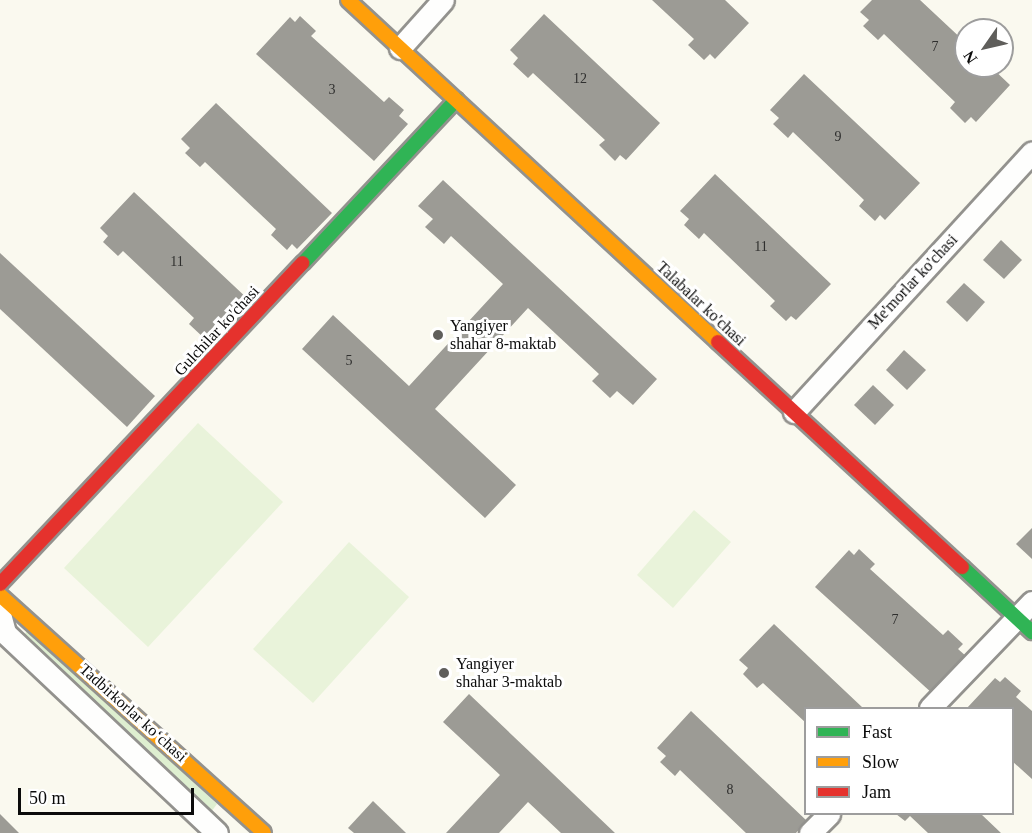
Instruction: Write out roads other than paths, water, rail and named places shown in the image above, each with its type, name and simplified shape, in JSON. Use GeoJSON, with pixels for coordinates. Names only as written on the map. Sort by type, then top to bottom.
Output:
{"type":"FeatureCollection","features":[{"type":"Feature","properties":{"kind":"street","name":"Talabalar ko'chasi"},"geometry":{"type":"LineString","coordinates":[[348,0],[1024,625]]}},
{"type":"Feature","properties":{"kind":"street"},"geometry":{"type":"LineString","coordinates":[[400,48],[443,0]]}},
{"type":"Feature","properties":{"kind":"street","name":"Gulchilar ko'chasi"},"geometry":{"type":"LineString","coordinates":[[0,584],[456,100]]}},
{"type":"Feature","properties":{"kind":"street","name":"Me'morlar ko'chasi"},"geometry":{"type":"LineString","coordinates":[[794,412],[1032,152]]}},
{"type":"Feature","properties":{"kind":"street","name":"Tadbirkorlar ko‘chasi"},"geometry":{"type":"LineString","coordinates":[[0,595],[264,833]]}},
{"type":"Feature","properties":{"kind":"street"},"geometry":{"type":"LineString","coordinates":[[931,707],[1024,625],[1032,602]]}},
{"type":"Feature","properties":{"kind":"street","name":"Tadbirkorlar ko‘chasi"},"geometry":{"type":"LineString","coordinates":[[0,614],[5,633],[215,831]]}},
{"type":"Feature","properties":{"kind":"street"},"geometry":{"type":"LineString","coordinates":[[215,831],[236,807]]}},
{"type":"Feature","properties":{"kind":"street"},"geometry":{"type":"LineString","coordinates":[[810,833],[827,815]]}},
{"type":"Feature","properties":{"kind":"place","name":"Yangiyer shahar 8-maktab"},"geometry":{"type":"Point","coordinates":[438,335]}},
{"type":"Feature","properties":{"kind":"place","name":"Yangiyer shahar 3-maktab"},"geometry":{"type":"Point","coordinates":[444,673]}}]}
